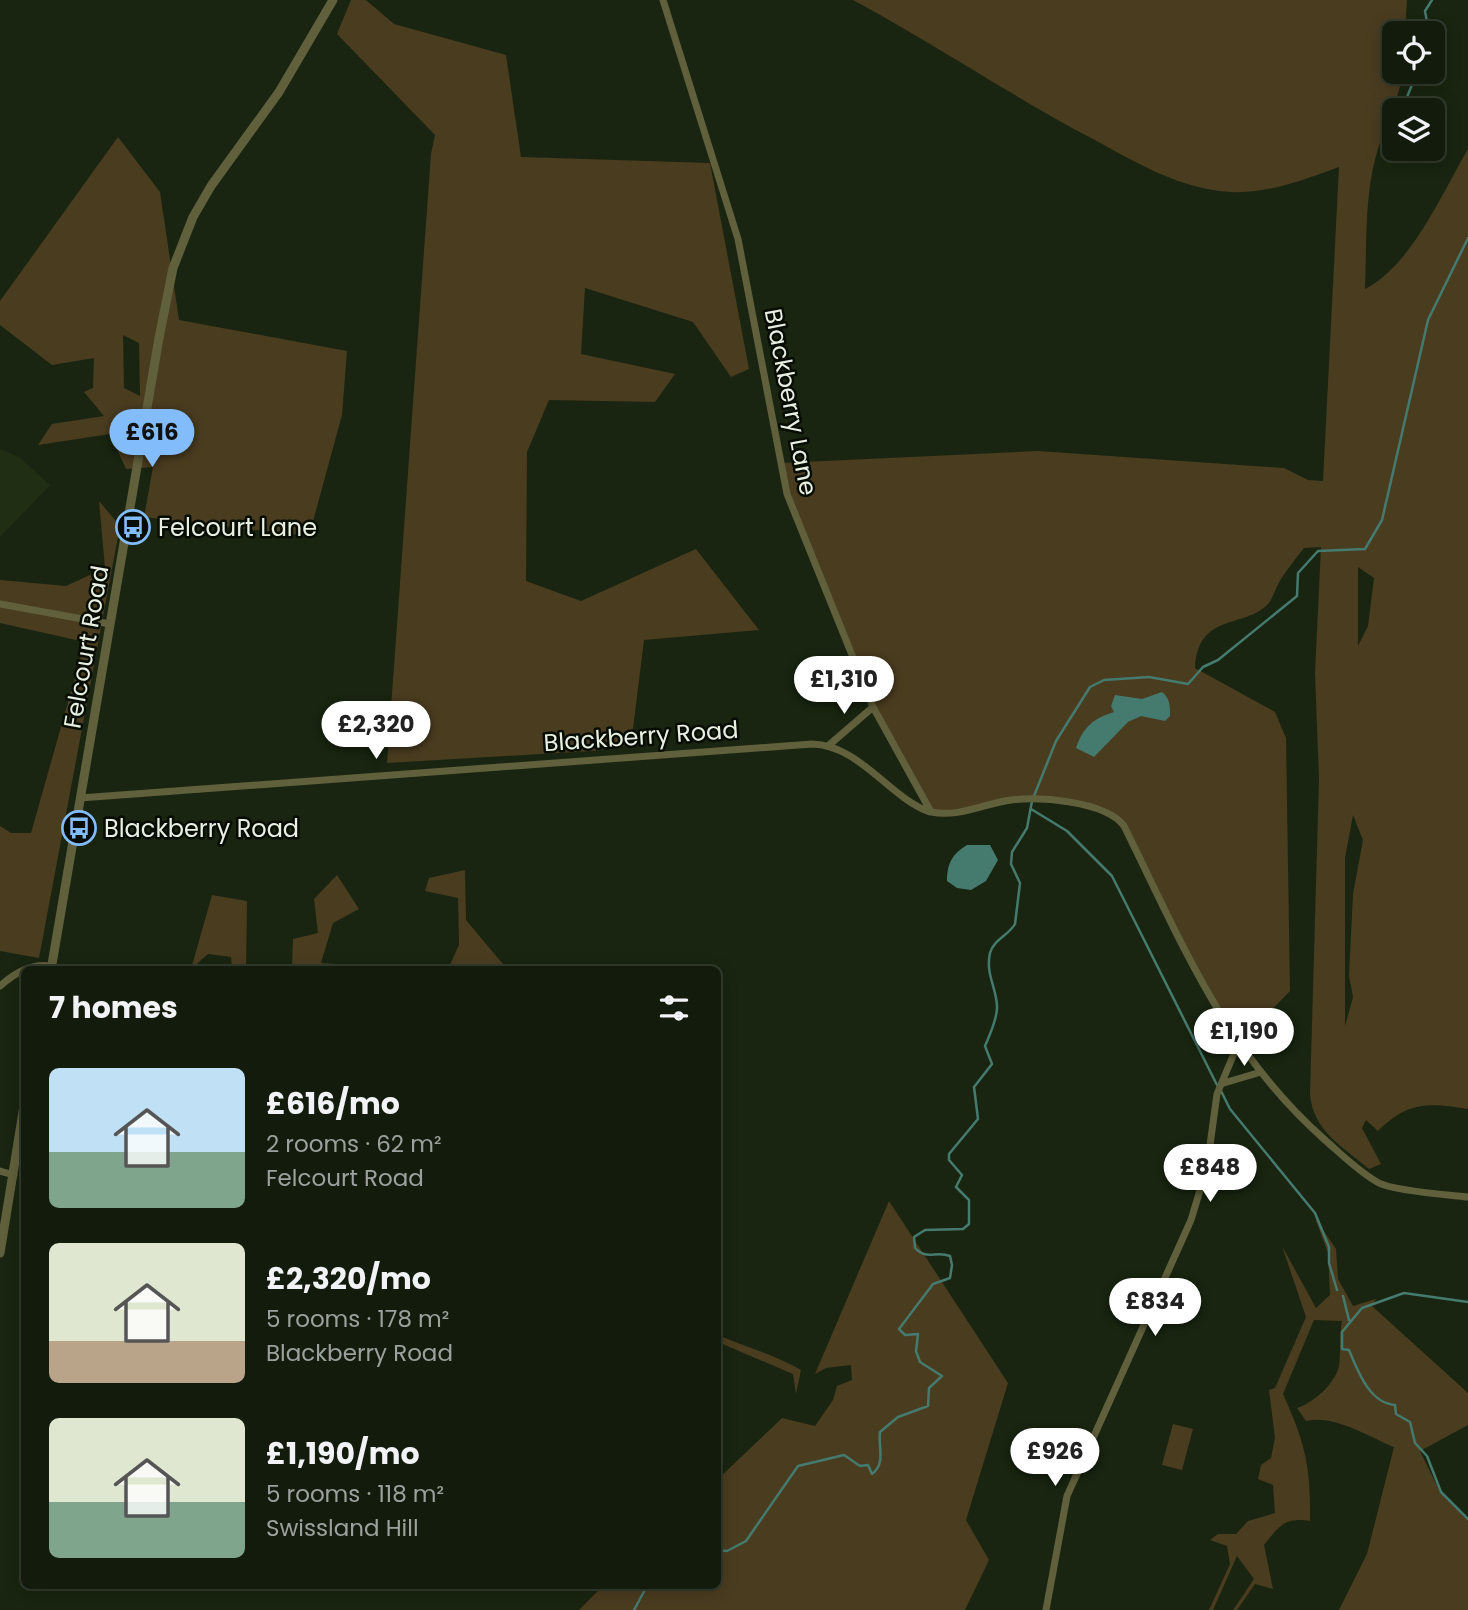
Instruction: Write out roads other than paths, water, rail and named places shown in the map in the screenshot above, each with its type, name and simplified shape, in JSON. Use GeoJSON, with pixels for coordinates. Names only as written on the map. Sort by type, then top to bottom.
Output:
{"type":"FeatureCollection","features":[{"type":"Feature","properties":{"kind":"street","name":"Felcourt Road"},"geometry":{"type":"LineString","coordinates":[[51,966],[159,338],[178,250],[211,186],[268,107],[333,0]]}},
{"type":"Feature","properties":{"kind":"street","name":"Blackberry Lane"},"geometry":{"type":"LineString","coordinates":[[663,0],[734,226],[787,494],[873,707],[931,812]]}},
{"type":"Feature","properties":{"kind":"street"},"geometry":{"type":"LineString","coordinates":[[0,604],[110,624]]}},
{"type":"Feature","properties":{"kind":"street"},"geometry":{"type":"LineString","coordinates":[[828,746],[873,707]]}},
{"type":"Feature","properties":{"kind":"street","name":"Blackberry Road"},"geometry":{"type":"LineString","coordinates":[[79,798],[794,745],[828,746],[856,760],[909,801],[931,812]]}},
{"type":"Feature","properties":{"kind":"street"},"geometry":{"type":"LineString","coordinates":[[931,812],[961,814],[1005,801],[1029,799],[1100,809],[1116,816],[1124,826],[1187,956],[1238,1044],[1273,1091],[1307,1124],[1380,1184],[1468,1197]]}},
{"type":"Feature","properties":{"kind":"street"},"geometry":{"type":"LineString","coordinates":[[0,986],[21,972]]}},
{"type":"Feature","properties":{"kind":"street"},"geometry":{"type":"LineString","coordinates":[[1045,1610],[1067,1496],[1191,1220],[1207,1167],[1217,1094],[1224,1083],[1238,1044]]}},
{"type":"Feature","properties":{"kind":"street"},"geometry":{"type":"LineString","coordinates":[[1224,1083],[1261,1072]]}},
{"type":"Feature","properties":{"kind":"street"},"geometry":{"type":"LineString","coordinates":[[0,1254],[4,1173],[21,1116]]}},
{"type":"Feature","properties":{"kind":"water"},"geometry":{"type":"Polygon","coordinates":[[[1162,692],[1170,706],[1170,716],[1165,721],[1141,716],[1128,722],[1094,757],[1076,748],[1090,724],[1114,712],[1111,706],[1115,695],[1142,699],[1162,692]]]}},
{"type":"Feature","properties":{"kind":"water"},"geometry":{"type":"Polygon","coordinates":[[[967,845],[990,845],[998,860],[986,881],[971,890],[957,888],[947,881],[951,860],[967,845]]]}},
{"type":"Feature","properties":{"kind":"waterway"},"geometry":{"type":"LineString","coordinates":[[1427,21],[1425,11],[1432,0]]}},
{"type":"Feature","properties":{"kind":"waterway"},"geometry":{"type":"LineString","coordinates":[[1407,98],[1412,84]]}},
{"type":"Feature","properties":{"kind":"waterway"},"geometry":{"type":"LineString","coordinates":[[721,1550],[727,1551],[746,1541],[798,1466],[844,1455],[860,1466],[868,1465],[872,1474],[880,1460],[880,1432],[898,1417],[928,1406],[929,1388],[942,1376],[920,1362],[916,1351],[918,1334],[905,1335],[899,1329],[933,1284],[950,1278],[950,1256],[919,1252],[915,1248],[914,1237],[925,1230],[963,1229],[969,1224],[969,1200],[956,1187],[962,1175],[949,1160],[949,1154],[978,1119],[974,1087],[992,1064],[985,1046],[997,1009],[989,968],[990,953],[1015,924],[1020,883],[1011,864],[1012,852],[1027,828],[1032,801],[1056,741],[1090,687],[1104,680],[1149,677],[1188,684],[1203,667],[1218,660],[1297,596],[1298,573],[1318,551],[1365,549],[1382,520],[1428,320],[1468,238]]}},
{"type":"Feature","properties":{"kind":"waterway"},"geometry":{"type":"LineString","coordinates":[[1031,809],[1067,831],[1112,876],[1217,1085]]}},
{"type":"Feature","properties":{"kind":"waterway"},"geometry":{"type":"LineString","coordinates":[[1221,1091],[1230,1109],[1315,1213],[1329,1247],[1329,1263],[1337,1290]]}},
{"type":"Feature","properties":{"kind":"waterway"},"geometry":{"type":"LineString","coordinates":[[1468,1302],[1404,1293],[1362,1308],[1342,1332],[1342,1349],[1349,1350],[1366,1385],[1378,1399],[1395,1405],[1396,1414],[1410,1422],[1415,1443],[1427,1456],[1441,1492],[1468,1519]]}},
{"type":"Feature","properties":{"kind":"waterway"},"geometry":{"type":"LineString","coordinates":[[1343,1296],[1349,1320]]}},
{"type":"Feature","properties":{"kind":"waterway"},"geometry":{"type":"LineString","coordinates":[[634,1610],[645,1589]]}},
{"type":"Feature","properties":{"kind":"place","name":"Felcourt Lane"},"geometry":{"type":"Point","coordinates":[133,527]}},
{"type":"Feature","properties":{"kind":"place","name":"Blackberry Road"},"geometry":{"type":"Point","coordinates":[79,828]}}]}
